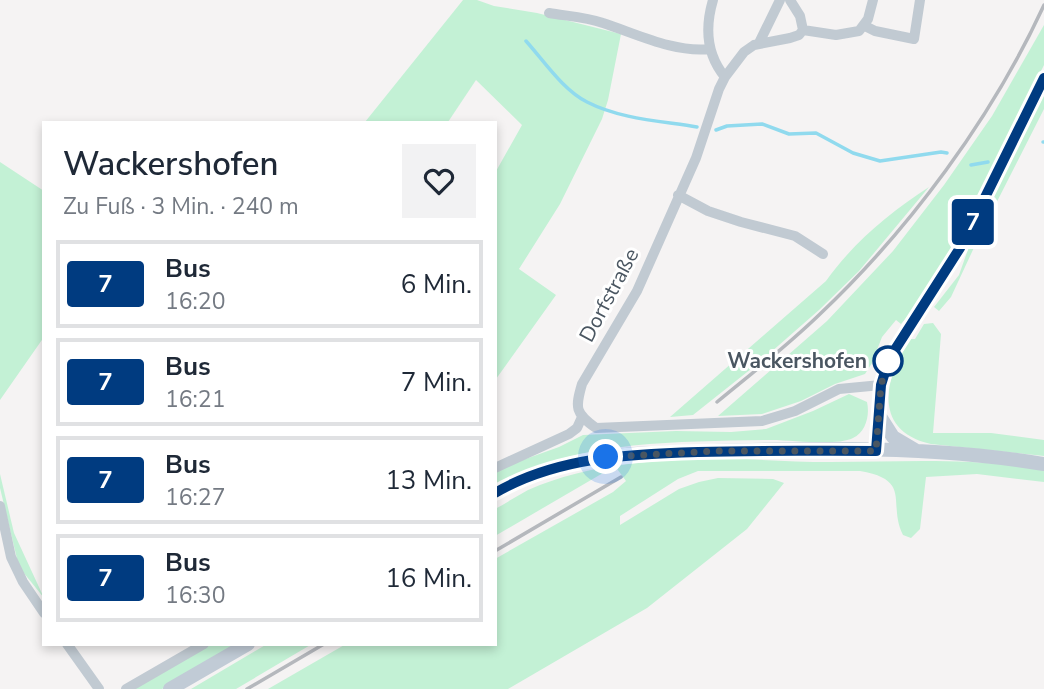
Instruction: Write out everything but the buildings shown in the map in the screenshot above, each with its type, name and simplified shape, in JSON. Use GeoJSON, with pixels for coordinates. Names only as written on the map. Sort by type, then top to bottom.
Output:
{"type":"FeatureCollection","features":[{"type":"Feature","properties":{"kind":"main road"},"geometry":{"type":"LineString","coordinates":[[878,415],[892,437],[916,451]]}},
{"type":"Feature","properties":{"kind":"main road"},"geometry":{"type":"LineString","coordinates":[[497,492],[537,475],[606,457],[716,451],[916,451],[1001,457],[1044,464]]}},
{"type":"Feature","properties":{"kind":"main road"},"geometry":{"type":"LineString","coordinates":[[170,689],[244,646]]}},
{"type":"Feature","properties":{"kind":"street"},"geometry":{"type":"LineString","coordinates":[[713,0],[706,26],[710,49],[718,68],[725,76]]}},
{"type":"Feature","properties":{"kind":"street"},"geometry":{"type":"LineString","coordinates":[[759,43],[780,0]]}},
{"type":"Feature","properties":{"kind":"street"},"geometry":{"type":"LineString","coordinates":[[790,0],[800,16],[803,30]]}},
{"type":"Feature","properties":{"kind":"street"},"geometry":{"type":"LineString","coordinates":[[803,30],[836,35],[852,33],[865,26],[873,0]]}},
{"type":"Feature","properties":{"kind":"street"},"geometry":{"type":"LineString","coordinates":[[865,26],[875,31],[914,39],[920,0]]}},
{"type":"Feature","properties":{"kind":"street"},"geometry":{"type":"LineString","coordinates":[[549,13],[601,22],[670,45],[698,51],[710,49]]}},
{"type":"Feature","properties":{"kind":"street"},"geometry":{"type":"LineString","coordinates":[[759,43],[790,38],[799,35],[803,30]]}},
{"type":"Feature","properties":{"kind":"street","name":"Dorfstraße"},"geometry":{"type":"LineString","coordinates":[[582,417],[578,411],[577,400],[582,384],[637,291],[696,158],[725,76],[744,52],[759,43]]}},
{"type":"Feature","properties":{"kind":"street"},"geometry":{"type":"LineString","coordinates":[[876,451],[881,385],[889,359],[960,248],[1044,78]]}},
{"type":"Feature","properties":{"kind":"street"},"geometry":{"type":"LineString","coordinates":[[678,195],[708,211],[795,236],[823,254]]}},
{"type":"Feature","properties":{"kind":"street"},"geometry":{"type":"LineString","coordinates":[[497,467],[569,433],[577,428],[582,417],[596,428],[762,421],[795,411],[839,389],[881,385]]}},
{"type":"Feature","properties":{"kind":"street"},"geometry":{"type":"LineString","coordinates":[[0,506],[11,557],[23,582],[42,610]]}},
{"type":"Feature","properties":{"kind":"street"},"geometry":{"type":"LineString","coordinates":[[68,646],[99,689]]}},
{"type":"Feature","properties":{"kind":"street"},"geometry":{"type":"LineString","coordinates":[[126,689],[201,646]]}},
{"type":"Feature","properties":{"kind":"green space"},"geometry":{"type":"Polygon","coordinates":[[[463,0],[477,0],[621,34],[602,119],[560,204],[519,269],[556,295],[497,378],[497,169],[522,125],[476,80],[449,121],[366,121],[463,0]]]}},
{"type":"Feature","properties":{"kind":"green space"},"geometry":{"type":"Polygon","coordinates":[[[1044,25],[1044,65],[951,253],[917,305],[901,324],[896,320],[882,337],[865,374],[762,414],[718,416],[827,321],[893,251],[992,116],[1044,25]]]}},
{"type":"Feature","properties":{"kind":"green space"},"geometry":{"type":"Polygon","coordinates":[[[1044,91],[1044,109],[951,297],[939,311],[934,307],[959,275],[971,241],[968,240],[1044,91]]]}},
{"type":"Feature","properties":{"kind":"green space"},"geometry":{"type":"Polygon","coordinates":[[[0,162],[42,190],[42,340],[0,400],[0,162]]]}},
{"type":"Feature","properties":{"kind":"green space"},"geometry":{"type":"Polygon","coordinates":[[[929,187],[859,271],[819,310],[693,415],[670,417],[826,281],[873,229],[929,187]]]}},
{"type":"Feature","properties":{"kind":"green space"},"geometry":{"type":"Polygon","coordinates":[[[933,323],[941,334],[933,433],[991,433],[1044,440],[1044,456],[931,444],[912,437],[899,428],[889,401],[894,370],[910,339],[915,339],[924,324],[933,323]]]}},
{"type":"Feature","properties":{"kind":"green space"},"geometry":{"type":"Polygon","coordinates":[[[849,394],[867,402],[868,412],[861,432],[845,441],[776,440],[628,446],[561,459],[497,483],[497,469],[559,447],[583,435],[766,429],[849,394]]]}},
{"type":"Feature","properties":{"kind":"green space"},"geometry":{"type":"Polygon","coordinates":[[[728,458],[817,462],[991,463],[1044,470],[1044,482],[977,474],[926,477],[920,529],[911,538],[903,535],[893,487],[887,480],[876,475],[860,471],[698,471],[678,479],[620,516],[620,525],[679,489],[699,482],[718,478],[773,479],[784,483],[747,529],[647,608],[508,689],[268,689],[343,646],[497,646],[497,558],[613,492],[626,481],[615,466],[728,458]]]}},
{"type":"Feature","properties":{"kind":"green space"},"geometry":{"type":"Polygon","coordinates":[[[615,466],[497,535],[497,508],[528,490],[577,473],[615,466]]]}},
{"type":"Feature","properties":{"kind":"green space"},"geometry":{"type":"Polygon","coordinates":[[[0,474],[14,533],[42,596],[19,567],[0,488],[0,474]]]}},
{"type":"Feature","properties":{"kind":"green space"},"geometry":{"type":"Polygon","coordinates":[[[209,646],[235,646],[162,689],[134,689],[209,646]]]}},
{"type":"Feature","properties":{"kind":"green space"},"geometry":{"type":"Polygon","coordinates":[[[264,646],[309,646],[236,689],[191,689],[264,646]]]}},
{"type":"Feature","properties":{"kind":"waterway"},"geometry":{"type":"LineString","coordinates":[[526,41],[562,83],[587,102],[627,116],[697,127]]}},
{"type":"Feature","properties":{"kind":"waterway"},"geometry":{"type":"LineString","coordinates":[[716,130],[727,126],[762,124],[789,134],[816,133],[853,153],[880,161],[947,153]]}},
{"type":"Feature","properties":{"kind":"waterway"},"geometry":{"type":"LineString","coordinates":[[971,165],[988,162]]}},
{"type":"Feature","properties":{"kind":"railway"},"geometry":{"type":"LineString","coordinates":[[717,402],[819,315],[885,247],[974,130],[1000,89],[1044,5]]}},
{"type":"Feature","properties":{"kind":"railway"},"geometry":{"type":"LineString","coordinates":[[497,550],[621,477]]}},
{"type":"Feature","properties":{"kind":"railway"},"geometry":{"type":"LineString","coordinates":[[247,689],[321,646]]}},
{"type":"Feature","properties":{"kind":"bus line","name":"7"},"geometry":{"type":"LineString","coordinates":[[497,492],[537,475],[606,457],[716,451],[876,451],[881,385],[889,359],[960,248],[1044,78]]}},
{"type":"Feature","properties":{"kind":"place","name":"Wackershofen"},"geometry":{"type":"Point","coordinates":[888,361]}},
{"type":"Feature","properties":{"kind":"route"},"geometry":{"type":"LineString","coordinates":[[606,457],[716,451],[876,451],[881,385],[889,359],[888,361]]}}]}
